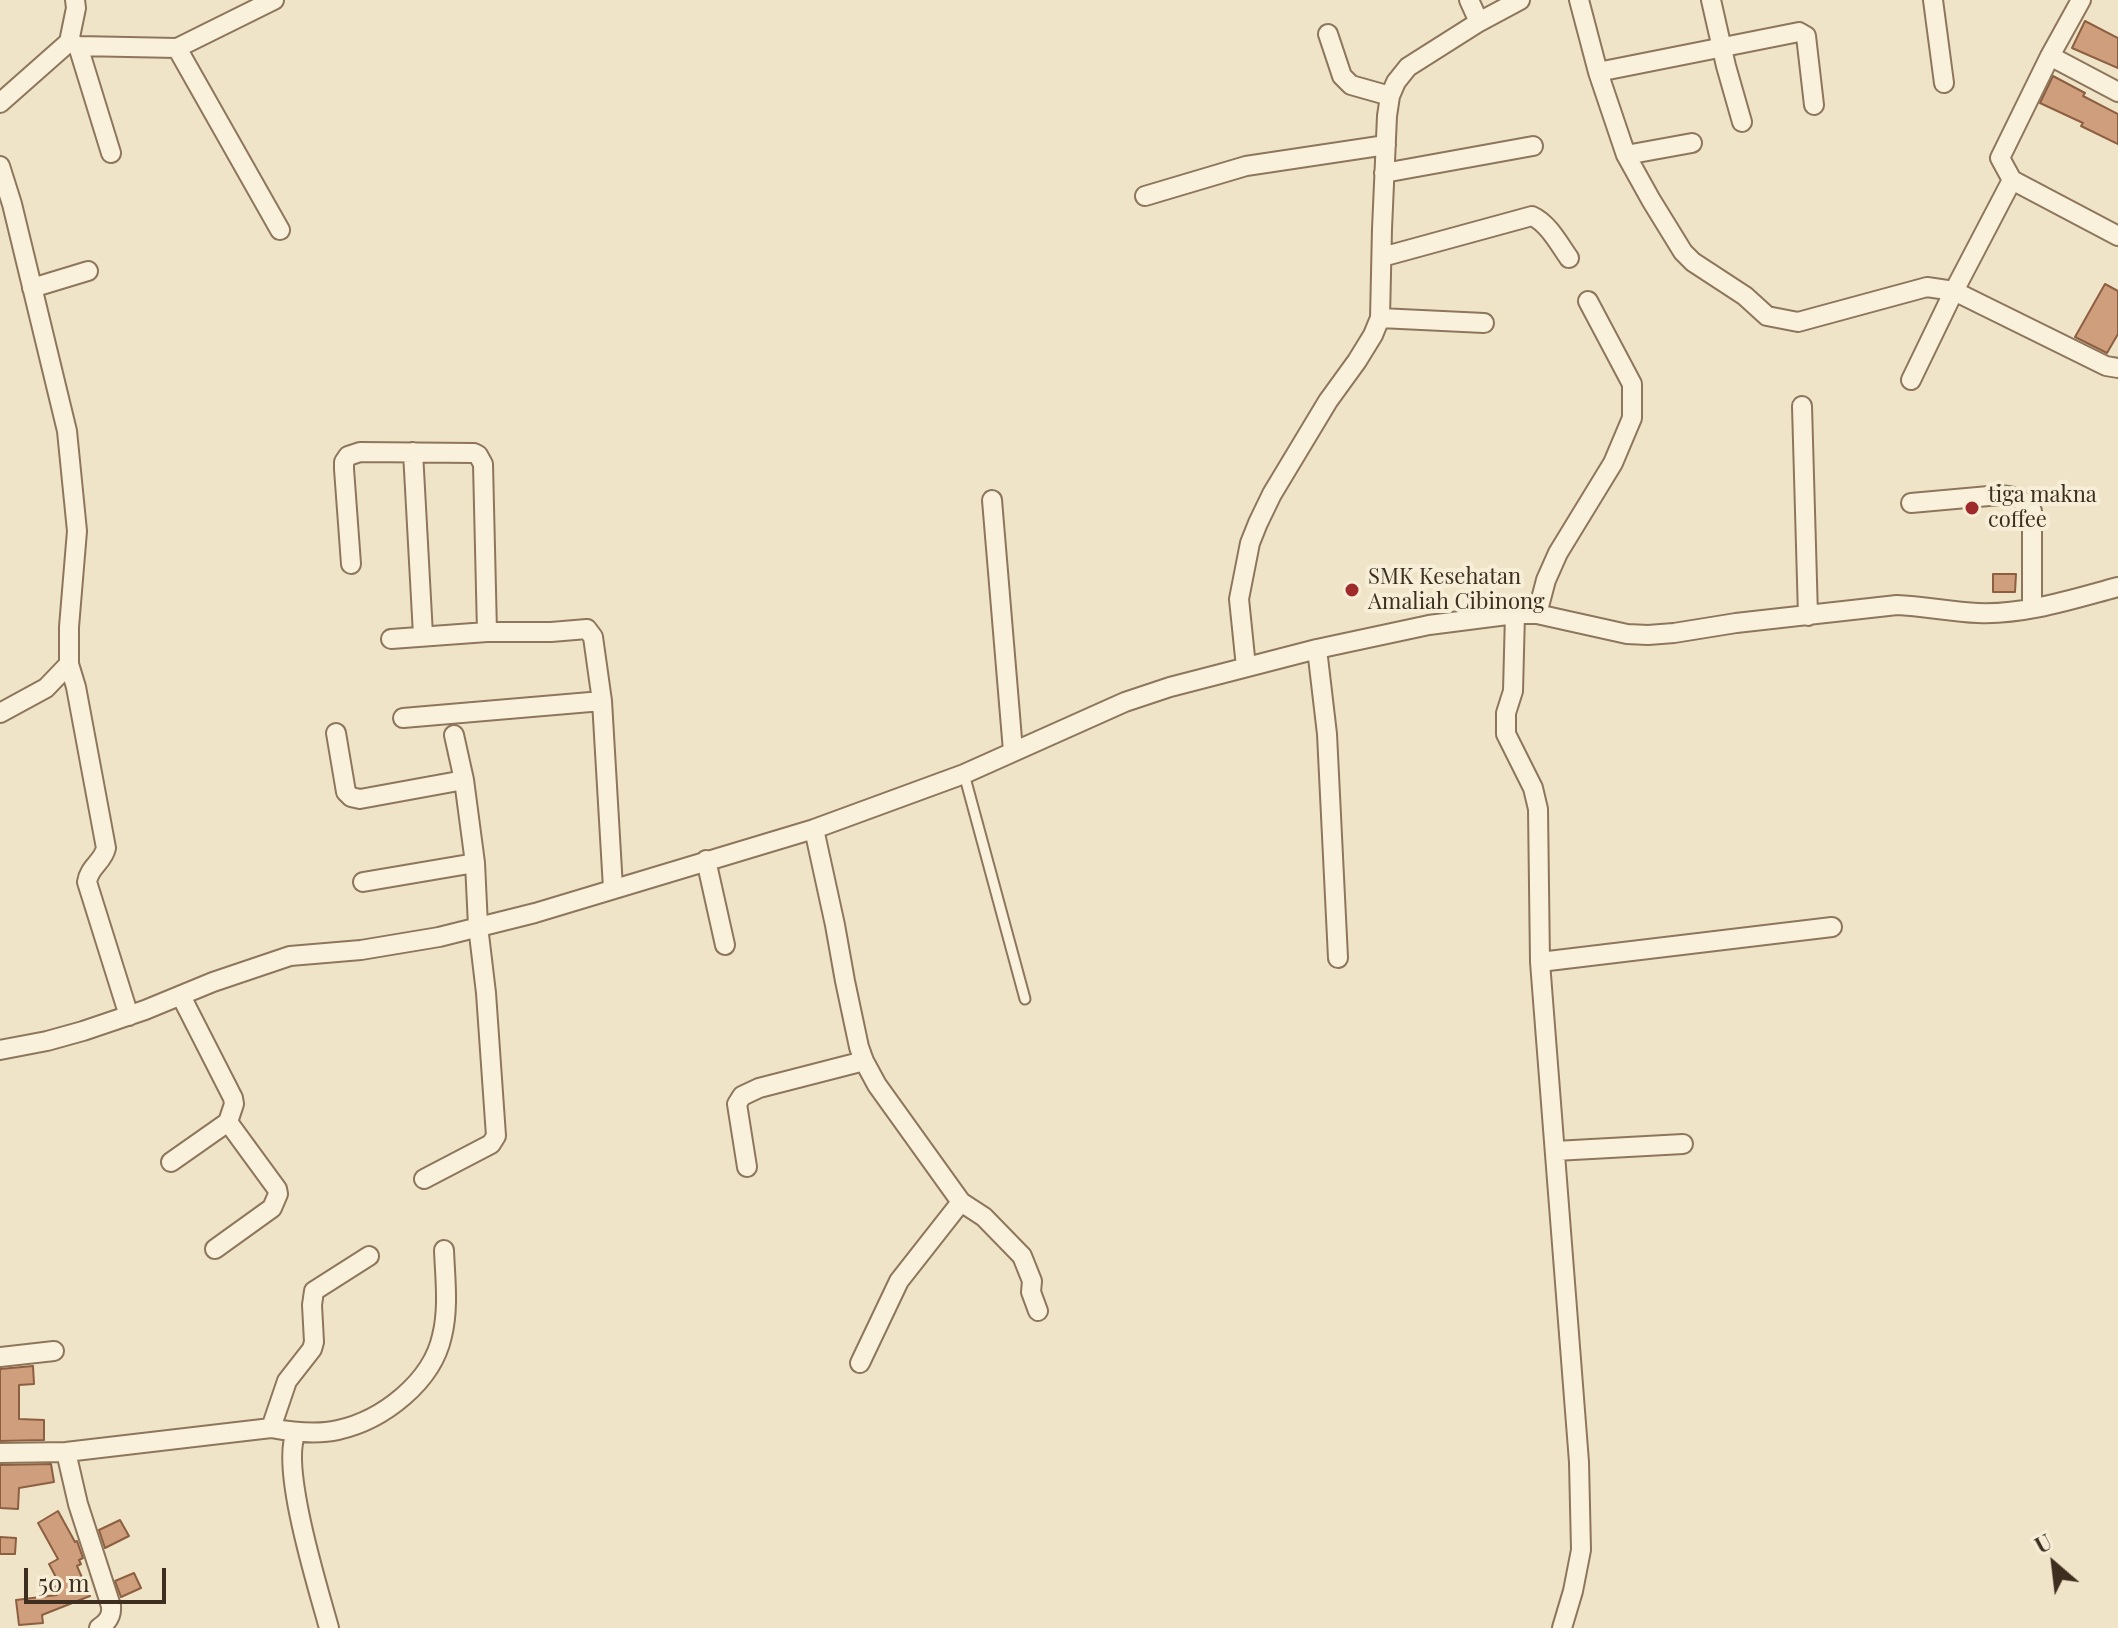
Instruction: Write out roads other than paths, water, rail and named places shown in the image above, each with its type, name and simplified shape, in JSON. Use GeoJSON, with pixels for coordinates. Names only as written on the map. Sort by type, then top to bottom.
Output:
{"type":"FeatureCollection","features":[{"type":"Feature","properties":{"kind":"street"},"geometry":{"type":"LineString","coordinates":[[75,0],[73,44],[111,153]]}},
{"type":"Feature","properties":{"kind":"street"},"geometry":{"type":"LineString","coordinates":[[0,103],[73,44],[177,48],[274,0]]}},
{"type":"Feature","properties":{"kind":"street"},"geometry":{"type":"LineString","coordinates":[[1469,0],[1479,22]]}},
{"type":"Feature","properties":{"kind":"street"},"geometry":{"type":"LineString","coordinates":[[1246,667],[1239,599],[1250,543],[1280,481],[1328,401],[1373,335],[1380,318],[1384,173],[1390,96],[1408,67],[1520,0]]}},
{"type":"Feature","properties":{"kind":"street"},"geometry":{"type":"LineString","coordinates":[[1579,0],[1598,72],[1626,155],[1651,200],[1683,252],[1745,296],[1767,316],[1798,322],[1927,287],[1954,291],[2106,366],[2118,368]]}},
{"type":"Feature","properties":{"kind":"street"},"geometry":{"type":"LineString","coordinates":[[1711,0],[1742,122]]}},
{"type":"Feature","properties":{"kind":"street"},"geometry":{"type":"LineString","coordinates":[[1933,0],[1944,83]]}},
{"type":"Feature","properties":{"kind":"street"},"geometry":{"type":"LineString","coordinates":[[2081,0],[2002,153],[2002,163],[2012,180],[2118,236]]}},
{"type":"Feature","properties":{"kind":"street"},"geometry":{"type":"LineString","coordinates":[[1598,72],[1803,32],[1814,105]]}},
{"type":"Feature","properties":{"kind":"street"},"geometry":{"type":"LineString","coordinates":[[1328,34],[1342,76],[1351,85],[1390,96]]}},
{"type":"Feature","properties":{"kind":"street"},"geometry":{"type":"LineString","coordinates":[[177,48],[280,230]]}},
{"type":"Feature","properties":{"kind":"street"},"geometry":{"type":"LineString","coordinates":[[2050,56],[2118,92]]}},
{"type":"Feature","properties":{"kind":"street"},"geometry":{"type":"LineString","coordinates":[[1626,155],[1692,143]]}},
{"type":"Feature","properties":{"kind":"street"},"geometry":{"type":"LineString","coordinates":[[1145,196],[1246,166],[1386,145]]}},
{"type":"Feature","properties":{"kind":"street"},"geometry":{"type":"LineString","coordinates":[[1384,173],[1533,146]]}},
{"type":"Feature","properties":{"kind":"street"},"geometry":{"type":"LineString","coordinates":[[0,166],[67,431],[77,531],[69,664],[106,842],[106,852],[90,870],[87,882],[129,1016]]}},
{"type":"Feature","properties":{"kind":"street"},"geometry":{"type":"LineString","coordinates":[[1911,380],[2012,180]]}},
{"type":"Feature","properties":{"kind":"street"},"geometry":{"type":"LineString","coordinates":[[1382,257],[1532,216],[1545,225],[1569,258]]}},
{"type":"Feature","properties":{"kind":"street"},"geometry":{"type":"LineString","coordinates":[[32,288],[88,271]]}},
{"type":"Feature","properties":{"kind":"street"},"geometry":{"type":"LineString","coordinates":[[1537,614],[1546,580],[1558,553],[1613,463],[1632,418],[1632,384],[1588,301]]}},
{"type":"Feature","properties":{"kind":"street"},"geometry":{"type":"LineString","coordinates":[[1380,318],[1484,323]]}},
{"type":"Feature","properties":{"kind":"street"},"geometry":{"type":"LineString","coordinates":[[1802,406],[1808,616]]}},
{"type":"Feature","properties":{"kind":"street"},"geometry":{"type":"LineString","coordinates":[[413,452],[423,635]]}},
{"type":"Feature","properties":{"kind":"street"},"geometry":{"type":"LineString","coordinates":[[351,564],[344,462],[352,453],[474,453],[482,461],[487,632]]}},
{"type":"Feature","properties":{"kind":"street"},"geometry":{"type":"LineString","coordinates":[[1911,503],[2000,495],[2023,500],[2032,511],[2032,608]]}},
{"type":"Feature","properties":{"kind":"street"},"geometry":{"type":"LineString","coordinates":[[992,500],[1013,751]]}},
{"type":"Feature","properties":{"kind":"street"},"geometry":{"type":"LineString","coordinates":[[0,1050],[47,1041],[129,1016],[213,982],[290,956],[439,937],[535,913],[814,829],[964,774],[1125,702],[1170,687],[1317,649],[1429,625],[1515,614],[1537,614],[1627,634],[1648,635],[1897,605],[1979,613],[2032,608],[2118,587]]}},
{"type":"Feature","properties":{"kind":"street"},"geometry":{"type":"LineString","coordinates":[[1515,614],[1513,691],[1506,713],[1506,734],[1533,788],[1538,809],[1540,962],[1579,1462],[1581,1550],[1562,1628]]}},
{"type":"Feature","properties":{"kind":"street"},"geometry":{"type":"LineString","coordinates":[[391,639],[487,632],[588,630],[593,637],[602,701],[613,888]]}},
{"type":"Feature","properties":{"kind":"street"},"geometry":{"type":"LineString","coordinates":[[1317,649],[1327,734],[1338,958]]}},
{"type":"Feature","properties":{"kind":"street"},"geometry":{"type":"LineString","coordinates":[[0,713],[46,688],[69,664]]}},
{"type":"Feature","properties":{"kind":"street"},"geometry":{"type":"LineString","coordinates":[[403,718],[602,701]]}},
{"type":"Feature","properties":{"kind":"street"},"geometry":{"type":"LineString","coordinates":[[336,733],[346,792],[351,797],[360,799],[464,780]]}},
{"type":"Feature","properties":{"kind":"street"},"geometry":{"type":"LineString","coordinates":[[424,1179],[495,1139],[492,1058],[478,926],[475,863],[464,780],[454,735]]}},
{"type":"Feature","properties":{"kind":"street"},"geometry":{"type":"LineString","coordinates":[[814,829],[864,1061],[877,1085],[961,1202],[984,1217],[1022,1256],[1032,1281],[1031,1292],[1038,1311]]}},
{"type":"Feature","properties":{"kind":"street"},"geometry":{"type":"LineString","coordinates":[[706,860],[725,945]]}},
{"type":"Feature","properties":{"kind":"street"},"geometry":{"type":"LineString","coordinates":[[363,882],[475,863]]}},
{"type":"Feature","properties":{"kind":"street"},"geometry":{"type":"LineString","coordinates":[[1540,962],[1832,927]]}},
{"type":"Feature","properties":{"kind":"street"},"geometry":{"type":"LineString","coordinates":[[171,1162],[228,1122],[234,1104],[181,996]]}},
{"type":"Feature","properties":{"kind":"street"},"geometry":{"type":"LineString","coordinates":[[747,1167],[737,1104],[742,1096],[759,1088],[864,1061]]}},
{"type":"Feature","properties":{"kind":"street"},"geometry":{"type":"LineString","coordinates":[[215,1249],[272,1208],[278,1194],[228,1122]]}},
{"type":"Feature","properties":{"kind":"street"},"geometry":{"type":"LineString","coordinates":[[1555,1151],[1683,1144]]}},
{"type":"Feature","properties":{"kind":"street"},"geometry":{"type":"LineString","coordinates":[[860,1363],[899,1281],[961,1202]]}},
{"type":"Feature","properties":{"kind":"street"},"geometry":{"type":"LineString","coordinates":[[0,1453],[66,1452],[271,1428],[296,1433],[337,1430],[367,1419],[391,1407],[412,1389],[429,1367],[442,1337],[446,1301],[444,1250]]}},
{"type":"Feature","properties":{"kind":"street"},"geometry":{"type":"LineString","coordinates":[[271,1428],[287,1381],[312,1349],[314,1291],[369,1256]]}},
{"type":"Feature","properties":{"kind":"street"},"geometry":{"type":"LineString","coordinates":[[0,1357],[54,1351]]}},
{"type":"Feature","properties":{"kind":"street"},"geometry":{"type":"LineString","coordinates":[[296,1433],[293,1439],[292,1474],[329,1628]]}},
{"type":"Feature","properties":{"kind":"street"},"geometry":{"type":"LineString","coordinates":[[66,1452],[78,1504],[111,1606],[111,1616],[99,1628]]}},
{"type":"Feature","properties":{"kind":"lane"},"geometry":{"type":"LineString","coordinates":[[964,774],[1025,999]]}},
{"type":"Feature","properties":{"kind":"place","name":"tiga makna coffee"},"geometry":{"type":"Point","coordinates":[1972,508]}},
{"type":"Feature","properties":{"kind":"place","name":"SMK Kesehatan Amaliah Cibinong"},"geometry":{"type":"Point","coordinates":[1352,590]}}]}
